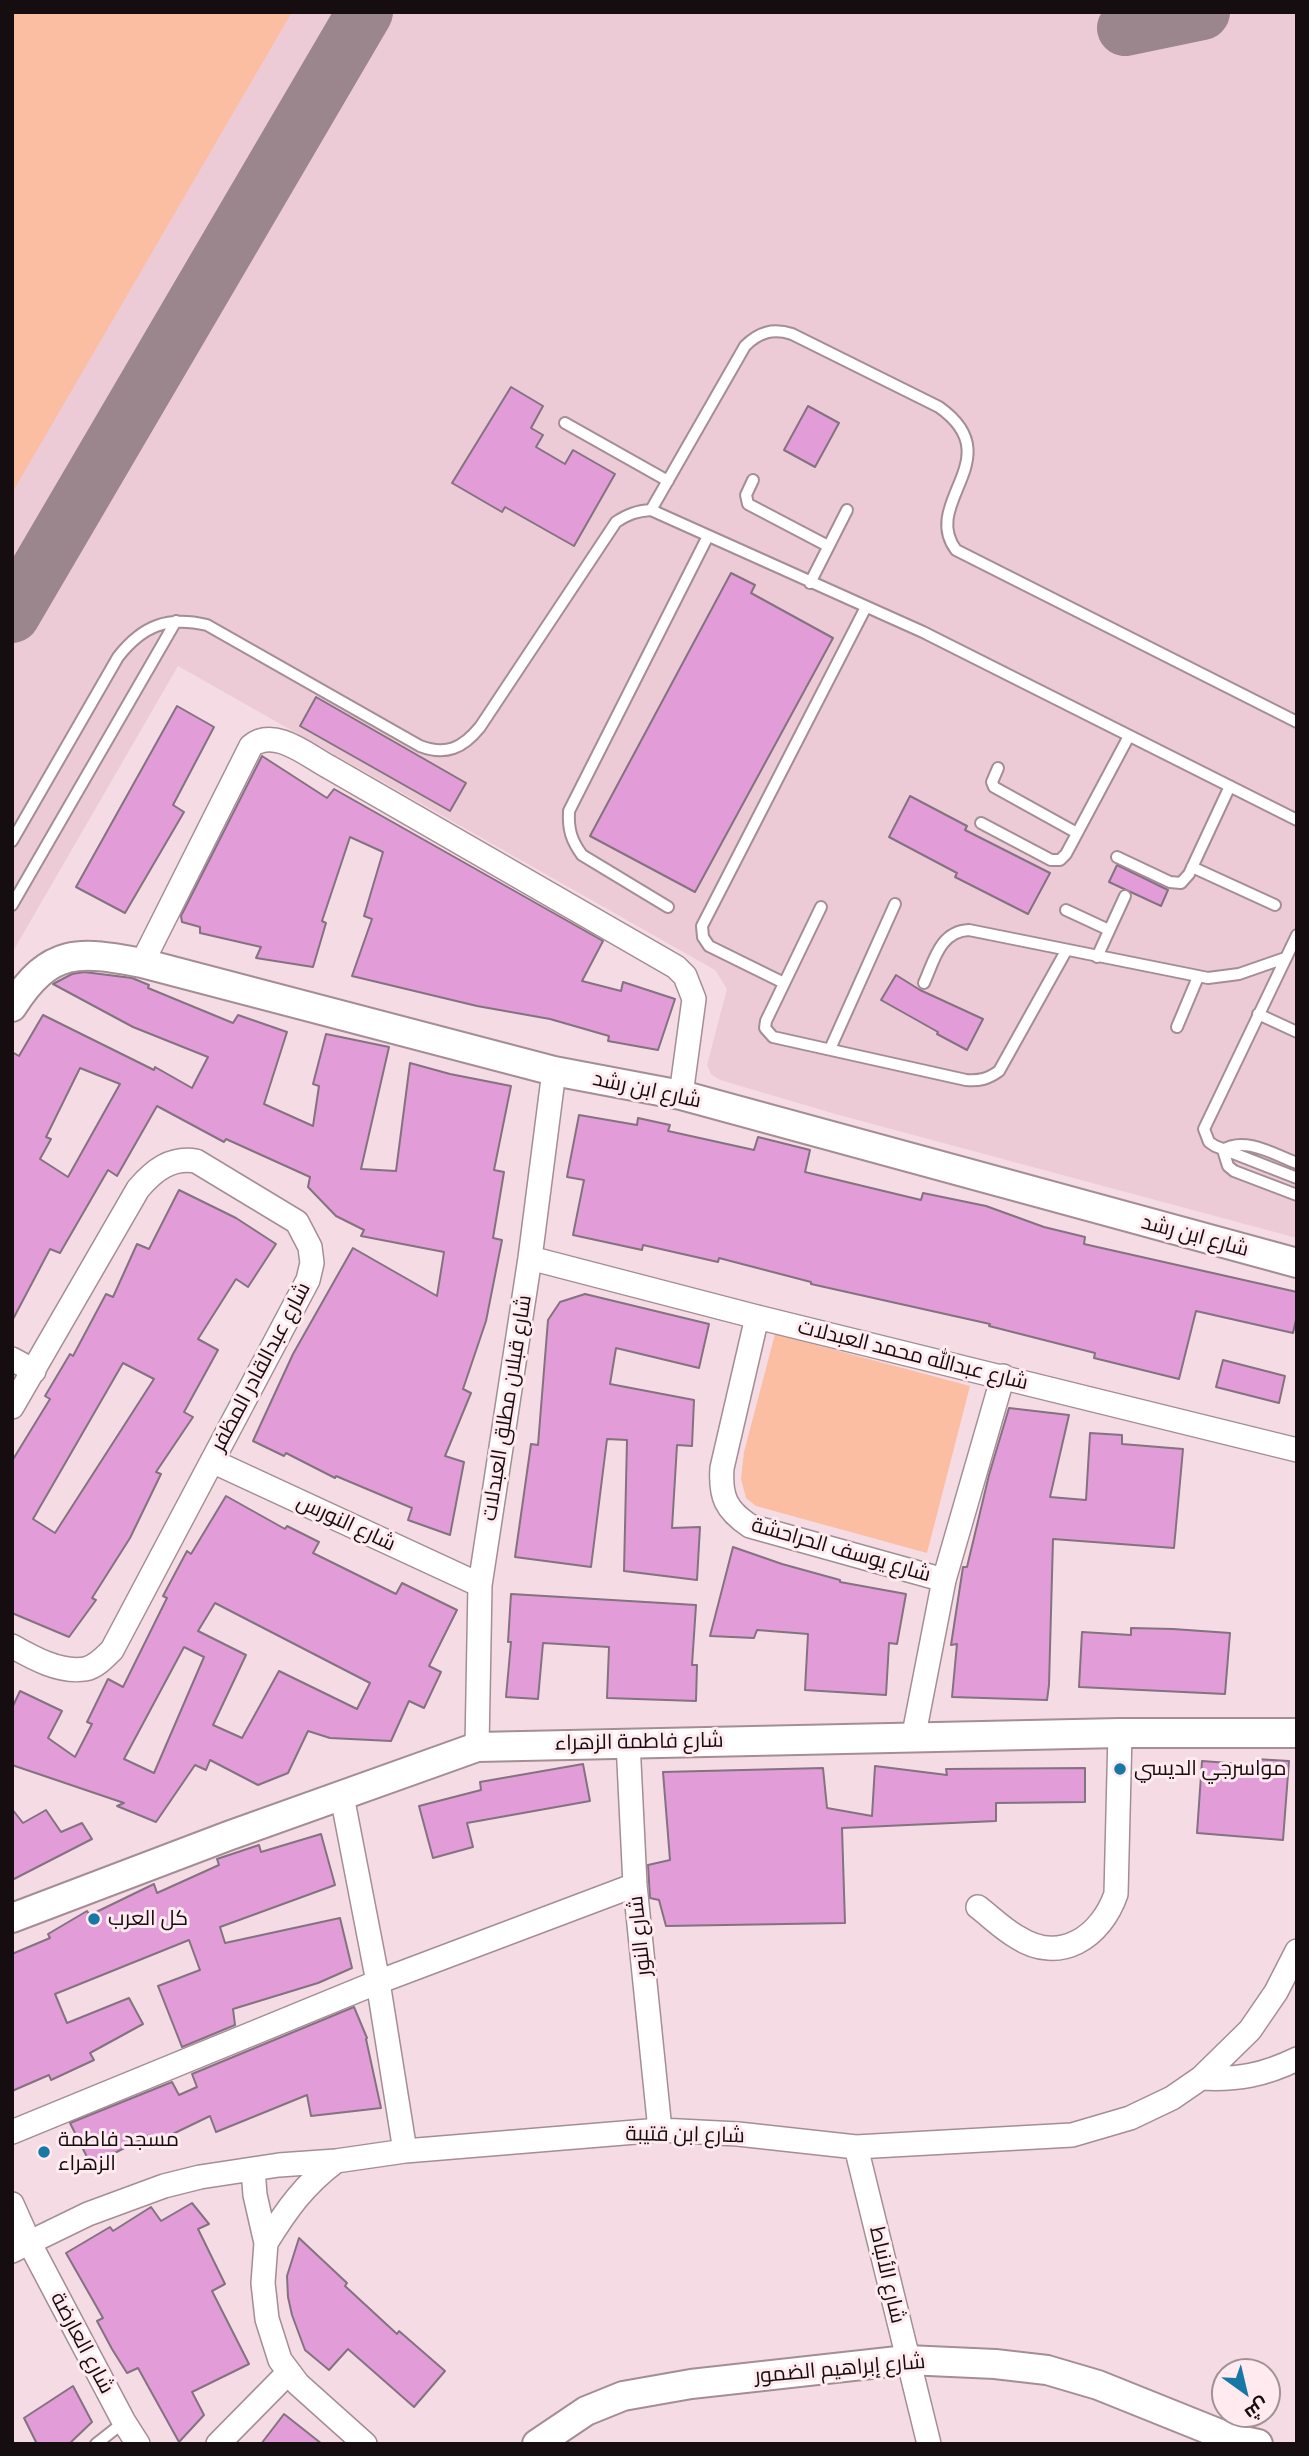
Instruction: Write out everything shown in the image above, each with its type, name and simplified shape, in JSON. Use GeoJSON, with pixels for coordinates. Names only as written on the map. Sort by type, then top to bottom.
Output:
{"type":"FeatureCollection","features":[{"type":"Feature","properties":{"kind":"street"},"geometry":{"type":"LineString","coordinates":[[142,963],[251,746],[258,740],[277,739],[676,967],[685,976],[694,999],[681,1095]]}},
{"type":"Feature","properties":{"kind":"street","name":"شارع ابن رشد"},"geometry":{"type":"LineString","coordinates":[[12,1007],[35,975],[57,962],[83,954],[142,963],[554,1071],[681,1095],[1297,1264]]}},
{"type":"Feature","properties":{"kind":"street","name":"شارع قبلان مطلق العبدلات"},"geometry":{"type":"LineString","coordinates":[[477,1746],[480,1584],[530,1258],[554,1071]]}},
{"type":"Feature","properties":{"kind":"street","name":"شارع عبدالقادر المظفر"},"geometry":{"type":"LineString","coordinates":[[12,1407],[148,1176],[171,1162],[182,1159],[196,1161],[297,1222],[310,1247],[312,1264],[308,1280],[112,1650],[102,1661],[86,1669],[40,1662],[12,1646]]}},
{"type":"Feature","properties":{"kind":"street","name":"شارع عبدالله محمد العبدلات"},"geometry":{"type":"LineString","coordinates":[[530,1258],[757,1317],[1297,1450]]}},
{"type":"Feature","properties":{"kind":"street","name":"شارع يوسف الحراحشة"},"geometry":{"type":"LineString","coordinates":[[757,1317],[722,1468],[721,1485],[728,1507],[750,1526],[944,1580]]}},
{"type":"Feature","properties":{"kind":"street"},"geometry":{"type":"LineString","coordinates":[[12,1359],[34,1371]]}},
{"type":"Feature","properties":{"kind":"street"},"geometry":{"type":"LineString","coordinates":[[913,1739],[944,1580],[1003,1376]]}},
{"type":"Feature","properties":{"kind":"street","name":"شارع النورس"},"geometry":{"type":"LineString","coordinates":[[212,1461],[480,1584]]}},
{"type":"Feature","properties":{"kind":"street"},"geometry":{"type":"LineString","coordinates":[[978,1907],[1018,1938],[1047,1947],[1075,1943],[1089,1936],[1101,1925],[1110,1912],[1116,1894],[1120,1733]]}},
{"type":"Feature","properties":{"kind":"street","name":"شارع فاطمة الزهراء"},"geometry":{"type":"LineString","coordinates":[[12,1918],[477,1746],[1120,1733],[1297,1733]]}},
{"type":"Feature","properties":{"kind":"street","name":"شارع النور"},"geometry":{"type":"LineString","coordinates":[[628,1742],[635,1885],[660,2130]]}},
{"type":"Feature","properties":{"kind":"street"},"geometry":{"type":"LineString","coordinates":[[342,1796],[378,1982],[405,2151]]}},
{"type":"Feature","properties":{"kind":"street"},"geometry":{"type":"LineString","coordinates":[[12,2133],[378,1982],[635,1885]]}},
{"type":"Feature","properties":{"kind":"street","name":"شارع ابن قتيبة"},"geometry":{"type":"LineString","coordinates":[[20,2246],[88,2214],[164,2186],[200,2177],[405,2151],[660,2130],[738,2134],[856,2147],[1072,2136],[1130,2118],[1171,2098],[1201,2078],[1250,2030],[1276,1992],[1297,1951]]}},
{"type":"Feature","properties":{"kind":"street"},"geometry":{"type":"LineString","coordinates":[[1201,2078],[1230,2080],[1259,2074],[1297,2059]]}},
{"type":"Feature","properties":{"kind":"street","name":"شارع الأنباط"},"geometry":{"type":"LineString","coordinates":[[856,2147],[929,2444]]}},
{"type":"Feature","properties":{"kind":"street"},"geometry":{"type":"LineString","coordinates":[[266,2243],[296,2197],[311,2180],[336,2161]]}},
{"type":"Feature","properties":{"kind":"street"},"geometry":{"type":"LineString","coordinates":[[253,2169],[255,2195],[266,2243],[263,2283],[267,2319],[276,2350],[288,2373],[365,2444]]}},
{"type":"Feature","properties":{"kind":"street","name":"شارع العارضة"},"geometry":{"type":"LineString","coordinates":[[12,2204],[20,2246],[138,2444]]}},
{"type":"Feature","properties":{"kind":"street","name":"شارع إبراهيم الضمور"},"geometry":{"type":"LineString","coordinates":[[537,2444],[586,2411],[623,2396],[691,2384],[907,2360],[995,2364],[1060,2374],[1098,2385],[1233,2441],[1258,2444]]}},
{"type":"Feature","properties":{"kind":"street"},"geometry":{"type":"LineString","coordinates":[[218,2444],[288,2373]]}},
{"type":"Feature","properties":{"kind":"lane"},"geometry":{"type":"LineString","coordinates":[[651,510],[745,346],[767,331],[792,334],[939,407],[954,418],[965,433],[968,451],[966,469],[946,527],[948,540],[956,550],[1297,722]]}},
{"type":"Feature","properties":{"kind":"lane"},"geometry":{"type":"LineString","coordinates":[[565,423],[668,481]]}},
{"type":"Feature","properties":{"kind":"lane"},"geometry":{"type":"LineString","coordinates":[[753,480],[746,495],[748,504],[828,546]]}},
{"type":"Feature","properties":{"kind":"lane"},"geometry":{"type":"LineString","coordinates":[[12,841],[118,657],[142,632],[159,624],[176,621],[208,625],[420,746],[433,751],[447,751],[461,747],[481,727],[616,522],[626,515],[651,510],[923,632],[1297,820]]}},
{"type":"Feature","properties":{"kind":"lane"},"geometry":{"type":"LineString","coordinates":[[810,583],[847,510]]}},
{"type":"Feature","properties":{"kind":"lane"},"geometry":{"type":"LineString","coordinates":[[668,907],[582,855],[573,842],[568,827],[569,811],[708,536]]}},
{"type":"Feature","properties":{"kind":"lane"},"geometry":{"type":"LineString","coordinates":[[784,983],[709,946],[703,937],[702,926],[866,607]]}},
{"type":"Feature","properties":{"kind":"lane"},"geometry":{"type":"LineString","coordinates":[[12,905],[176,621]]}},
{"type":"Feature","properties":{"kind":"lane"},"geometry":{"type":"LineString","coordinates":[[981,823],[1055,861],[1063,858],[1129,736]]}},
{"type":"Feature","properties":{"kind":"lane"},"geometry":{"type":"LineString","coordinates":[[998,768],[992,780],[994,787],[1077,833]]}},
{"type":"Feature","properties":{"kind":"lane"},"geometry":{"type":"LineString","coordinates":[[1117,857],[1175,884],[1186,879],[1230,786]]}},
{"type":"Feature","properties":{"kind":"lane"},"geometry":{"type":"LineString","coordinates":[[1192,867],[1275,905]]}},
{"type":"Feature","properties":{"kind":"lane"},"geometry":{"type":"LineString","coordinates":[[1097,957],[1125,896]]}},
{"type":"Feature","properties":{"kind":"lane"},"geometry":{"type":"LineString","coordinates":[[830,1049],[895,904]]}},
{"type":"Feature","properties":{"kind":"lane"},"geometry":{"type":"LineString","coordinates":[[821,908],[766,1021],[768,1033],[773,1037],[966,1080],[978,1081],[999,1071],[1066,951]]}},
{"type":"Feature","properties":{"kind":"lane"},"geometry":{"type":"LineString","coordinates":[[1066,911],[1109,930]]}},
{"type":"Feature","properties":{"kind":"lane"},"geometry":{"type":"LineString","coordinates":[[924,983],[945,939],[960,930],[1198,977],[1229,977],[1285,958]]}},
{"type":"Feature","properties":{"kind":"lane"},"geometry":{"type":"LineString","coordinates":[[1297,935],[1204,1129],[1209,1142],[1223,1150],[1297,1178]]}},
{"type":"Feature","properties":{"kind":"lane"},"geometry":{"type":"LineString","coordinates":[[1177,1027],[1198,977]]}},
{"type":"Feature","properties":{"kind":"lane"},"geometry":{"type":"LineString","coordinates":[[1258,1014],[1297,1032]]}},
{"type":"Feature","properties":{"kind":"lane"},"geometry":{"type":"LineString","coordinates":[[1223,1150],[1230,1145],[1246,1144],[1297,1163]]}},
{"type":"Feature","properties":{"kind":"lane"},"geometry":{"type":"LineString","coordinates":[[1223,1150],[1228,1166],[1234,1171],[1297,1195]]}},
{"type":"Feature","properties":{"kind":"lane"},"geometry":{"type":"LineString","coordinates":[[96,2444],[124,2422]]}},
{"type":"Feature","properties":{"kind":"shaded area"},"geometry":{"type":"Polygon","coordinates":[[[12,12],[1297,12],[1297,1238],[839,1115],[720,1080],[711,1074],[707,1065],[727,989],[715,970],[178,666],[12,953],[12,12]]]}},
{"type":"Feature","properties":{"kind":"shaded area"},"geometry":{"type":"Polygon","coordinates":[[[12,12],[292,12],[12,493],[12,12]]]}},
{"type":"Feature","properties":{"kind":"shaded area"},"geometry":{"type":"Polygon","coordinates":[[[775,1334],[970,1386],[927,1553],[756,1506],[746,1498],[741,1479],[744,1452],[775,1334]]]}},
{"type":"Feature","properties":{"kind":"building"},"geometry":{"type":"Polygon","coordinates":[[[511,387],[543,406],[531,428],[543,435],[536,447],[565,464],[573,450],[615,474],[574,546],[505,507],[502,512],[452,483],[511,387]]]}},
{"type":"Feature","properties":{"kind":"building"},"geometry":{"type":"Polygon","coordinates":[[[808,406],[839,423],[815,467],[784,450],[808,406]]]}},
{"type":"Feature","properties":{"kind":"building"},"geometry":{"type":"Polygon","coordinates":[[[731,573],[755,585],[751,593],[833,638],[695,892],[590,836],[731,573]]]}},
{"type":"Feature","properties":{"kind":"building"},"geometry":{"type":"Polygon","coordinates":[[[316,697],[466,783],[450,811],[300,726],[316,697]]]}},
{"type":"Feature","properties":{"kind":"building"},"geometry":{"type":"Polygon","coordinates":[[[177,706],[214,727],[173,805],[184,812],[125,913],[76,887],[177,706]]]}},
{"type":"Feature","properties":{"kind":"building"},"geometry":{"type":"Polygon","coordinates":[[[262,756],[327,798],[334,789],[603,941],[582,981],[621,991],[623,982],[675,999],[658,1050],[608,1041],[609,1036],[550,1019],[477,1006],[352,976],[372,919],[364,916],[383,852],[350,837],[322,921],[326,923],[313,967],[256,958],[261,947],[200,933],[200,927],[182,922],[181,916],[262,756]]]}},
{"type":"Feature","properties":{"kind":"building"},"geometry":{"type":"Polygon","coordinates":[[[910,796],[967,826],[965,830],[1050,873],[1028,914],[955,877],[957,873],[889,837],[910,796]]]}},
{"type":"Feature","properties":{"kind":"building"},"geometry":{"type":"Polygon","coordinates":[[[1117,865],[1168,890],[1161,906],[1109,882],[1117,865]]]}},
{"type":"Feature","properties":{"kind":"building"},"geometry":{"type":"Polygon","coordinates":[[[84,972],[132,978],[149,985],[148,988],[233,1023],[238,1015],[287,1032],[264,1104],[313,1126],[319,1086],[313,1084],[326,1034],[389,1047],[361,1169],[396,1171],[410,1063],[511,1086],[494,1170],[504,1172],[493,1238],[502,1240],[486,1321],[463,1389],[471,1393],[445,1456],[464,1462],[450,1535],[408,1520],[412,1508],[336,1476],[335,1478],[286,1453],[284,1456],[253,1441],[293,1354],[353,1248],[437,1296],[444,1252],[361,1236],[364,1230],[336,1216],[308,1187],[310,1177],[226,1139],[224,1142],[157,1106],[117,1176],[108,1170],[60,1253],[50,1249],[12,1321],[12,1052],[19,1056],[43,1015],[154,1070],[155,1067],[192,1088],[208,1057],[133,1027],[53,984],[72,974],[84,972]],[[80,1068],[46,1137],[51,1139],[40,1159],[68,1177],[120,1084],[80,1068]]]}},
{"type":"Feature","properties":{"kind":"building"},"geometry":{"type":"Polygon","coordinates":[[[896,975],[920,990],[983,1019],[967,1050],[881,1000],[896,975]]]}},
{"type":"Feature","properties":{"kind":"building"},"geometry":{"type":"Polygon","coordinates":[[[579,1115],[637,1125],[638,1118],[670,1125],[668,1131],[754,1150],[758,1137],[810,1150],[805,1172],[921,1200],[923,1193],[986,1206],[1044,1227],[1085,1237],[1084,1244],[1297,1292],[1297,1315],[1293,1333],[1196,1311],[1179,1379],[1094,1358],[1095,1353],[989,1326],[990,1324],[811,1284],[719,1258],[718,1262],[643,1245],[642,1250],[573,1235],[584,1180],[567,1177],[579,1115]]]}},
{"type":"Feature","properties":{"kind":"building"},"geometry":{"type":"Polygon","coordinates":[[[179,1190],[236,1218],[276,1244],[248,1287],[236,1279],[198,1339],[218,1350],[184,1412],[193,1417],[156,1472],[161,1474],[130,1538],[92,1598],[96,1600],[69,1637],[12,1613],[12,1461],[50,1399],[45,1396],[70,1354],[73,1356],[106,1294],[113,1297],[137,1244],[149,1249],[179,1190]],[[123,1363],[33,1519],[55,1533],[154,1379],[123,1363]]]}},
{"type":"Feature","properties":{"kind":"building"},"geometry":{"type":"Polygon","coordinates":[[[585,1294],[709,1324],[699,1368],[616,1348],[610,1384],[694,1400],[692,1446],[677,1445],[672,1528],[700,1527],[697,1580],[624,1571],[627,1440],[607,1439],[591,1567],[515,1557],[531,1444],[538,1445],[548,1320],[560,1302],[585,1294]]]}},
{"type":"Feature","properties":{"kind":"building"},"geometry":{"type":"Polygon","coordinates":[[[1223,1360],[1285,1376],[1279,1403],[1216,1387],[1223,1360]]]}},
{"type":"Feature","properties":{"kind":"building"},"geometry":{"type":"Polygon","coordinates":[[[1009,1408],[1069,1415],[1050,1497],[1086,1500],[1090,1433],[1122,1435],[1122,1444],[1183,1449],[1174,1548],[1053,1539],[1047,1700],[952,1697],[957,1644],[951,1645],[963,1567],[967,1567],[989,1475],[1009,1408]]]}},
{"type":"Feature","properties":{"kind":"building"},"geometry":{"type":"Polygon","coordinates":[[[226,1496],[285,1529],[287,1526],[319,1542],[313,1553],[396,1594],[402,1583],[457,1610],[429,1666],[441,1672],[424,1708],[409,1701],[391,1741],[330,1738],[308,1731],[288,1773],[258,1785],[210,1760],[206,1770],[195,1765],[156,1822],[117,1806],[124,1803],[12,1765],[12,1708],[20,1691],[62,1711],[48,1738],[75,1757],[92,1724],[87,1722],[108,1679],[123,1687],[167,1598],[163,1596],[187,1551],[191,1554],[226,1496]],[[215,1603],[198,1631],[246,1655],[213,1725],[242,1738],[279,1671],[357,1709],[370,1683],[215,1603]],[[184,1647],[124,1759],[154,1773],[204,1657],[184,1647]]]}},
{"type":"Feature","properties":{"kind":"building"},"geometry":{"type":"Polygon","coordinates":[[[733,1547],[840,1582],[906,1594],[897,1644],[889,1643],[886,1695],[805,1690],[808,1634],[757,1630],[754,1638],[710,1636],[733,1547]]]}},
{"type":"Feature","properties":{"kind":"building"},"geometry":{"type":"Polygon","coordinates":[[[511,1594],[696,1605],[692,1665],[697,1665],[696,1701],[607,1698],[609,1647],[543,1643],[538,1699],[506,1697],[511,1642],[508,1642],[511,1594]]]}},
{"type":"Feature","properties":{"kind":"building"},"geometry":{"type":"Polygon","coordinates":[[[1131,1628],[1230,1633],[1225,1694],[1079,1687],[1082,1632],[1131,1635],[1131,1628]]]}},
{"type":"Feature","properties":{"kind":"building"},"geometry":{"type":"Polygon","coordinates":[[[1255,1759],[1289,1761],[1283,1840],[1197,1833],[1202,1761],[1255,1765],[1255,1759]]]}},
{"type":"Feature","properties":{"kind":"building"},"geometry":{"type":"Polygon","coordinates":[[[583,1764],[590,1801],[467,1823],[473,1847],[433,1858],[419,1806],[481,1790],[480,1782],[583,1764]]]}},
{"type":"Feature","properties":{"kind":"building"},"geometry":{"type":"Polygon","coordinates":[[[875,1766],[947,1775],[946,1769],[1085,1768],[1085,1802],[996,1803],[996,1821],[842,1828],[845,1923],[666,1926],[659,1900],[650,1898],[648,1865],[670,1860],[663,1772],[823,1768],[827,1808],[872,1816],[875,1766]]]}},
{"type":"Feature","properties":{"kind":"building"},"geometry":{"type":"Polygon","coordinates":[[[12,1809],[23,1823],[46,1810],[61,1832],[82,1823],[92,1839],[12,1880],[12,1809]]]}},
{"type":"Feature","properties":{"kind":"building"},"geometry":{"type":"Polygon","coordinates":[[[321,1834],[335,1885],[220,1927],[225,1943],[340,1918],[352,1968],[318,1983],[233,2009],[235,2025],[182,2047],[158,1986],[200,1970],[189,1940],[55,1994],[67,2023],[129,1998],[143,2024],[90,2053],[94,2060],[51,2080],[49,2075],[12,2091],[12,1954],[50,1938],[48,1934],[87,1911],[90,1915],[154,1884],[157,1893],[219,1865],[217,1859],[259,1845],[261,1852],[321,1834]]]}},
{"type":"Feature","properties":{"kind":"building"},"geometry":{"type":"Polygon","coordinates":[[[354,2007],[367,2038],[381,2108],[311,2116],[307,2095],[216,2132],[210,2116],[154,2143],[150,2135],[91,2165],[70,2123],[172,2082],[179,2095],[197,2087],[192,2074],[354,2007]]]}},
{"type":"Feature","properties":{"kind":"building"},"geometry":{"type":"Polygon","coordinates":[[[192,2203],[209,2224],[198,2229],[225,2284],[212,2291],[249,2364],[192,2392],[204,2415],[179,2442],[138,2368],[127,2373],[112,2349],[97,2321],[103,2318],[66,2253],[110,2227],[113,2231],[151,2207],[161,2221],[192,2203]]]}},
{"type":"Feature","properties":{"kind":"building"},"geometry":{"type":"Polygon","coordinates":[[[299,2238],[397,2334],[399,2331],[445,2371],[414,2407],[348,2349],[329,2370],[305,2350],[288,2297],[287,2276],[299,2238]]]}},
{"type":"Feature","properties":{"kind":"building"},"geometry":{"type":"Polygon","coordinates":[[[73,2386],[92,2422],[69,2444],[37,2444],[24,2418],[73,2386]]]}},
{"type":"Feature","properties":{"kind":"building"},"geometry":{"type":"Polygon","coordinates":[[[284,2414],[322,2444],[261,2444],[284,2414]]]}},
{"type":"Feature","properties":{"kind":"taxiway"},"geometry":{"type":"LineString","coordinates":[[12,615],[365,12]]}},
{"type":"Feature","properties":{"kind":"taxiway"},"geometry":{"type":"LineString","coordinates":[[1125,28],[1202,12]]}},
{"type":"Feature","properties":{"kind":"place","name":"مواسرجي الديسي"},"geometry":{"type":"Point","coordinates":[1120,1769]}},
{"type":"Feature","properties":{"kind":"place","name":"كل العرب"},"geometry":{"type":"Point","coordinates":[94,1919]}},
{"type":"Feature","properties":{"kind":"place","name":"مسجد فاطمة الزهراء"},"geometry":{"type":"Point","coordinates":[44,2152]}}]}
